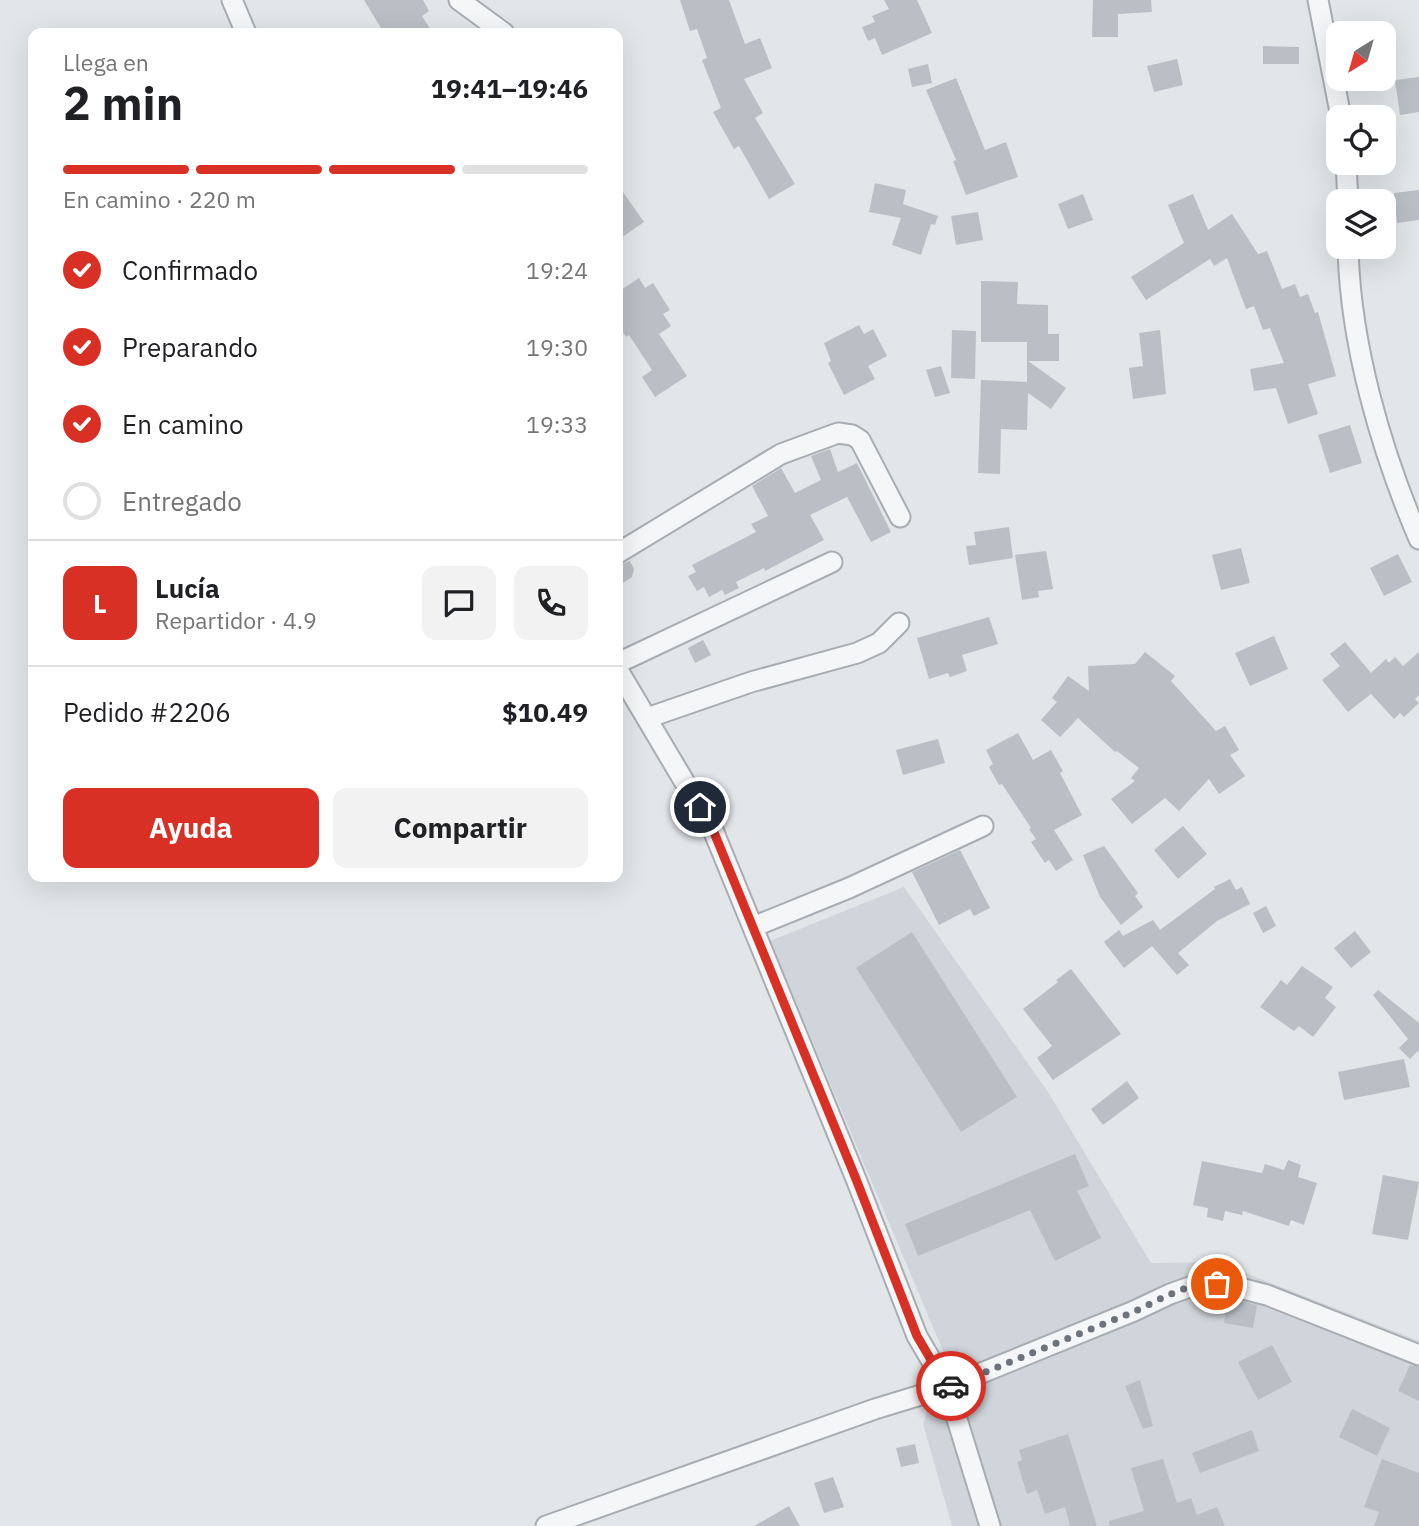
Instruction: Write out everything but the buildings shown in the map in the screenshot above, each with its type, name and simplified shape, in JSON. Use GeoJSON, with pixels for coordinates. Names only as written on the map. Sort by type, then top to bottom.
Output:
{"type":"FeatureCollection","features":[{"type":"Feature","properties":{"kind":"street"},"geometry":{"type":"LineString","coordinates":[[232,0],[245,28]]}},
{"type":"Feature","properties":{"kind":"street"},"geometry":{"type":"LineString","coordinates":[[459,0],[497,28]]}},
{"type":"Feature","properties":{"kind":"street"},"geometry":{"type":"LineString","coordinates":[[1318,0],[1339,105]]}},
{"type":"Feature","properties":{"kind":"street"},"geometry":{"type":"LineString","coordinates":[[1348,259],[1349,280],[1361,355],[1385,446],[1419,539]]}},
{"type":"Feature","properties":{"kind":"street"},"geometry":{"type":"LineString","coordinates":[[623,550],[781,454],[838,433],[852,435],[860,440],[900,517]]}},
{"type":"Feature","properties":{"kind":"street"},"geometry":{"type":"LineString","coordinates":[[623,661],[832,562]]}},
{"type":"Feature","properties":{"kind":"street"},"geometry":{"type":"LineString","coordinates":[[647,718],[751,682],[856,653],[879,643],[899,623]]}},
{"type":"Feature","properties":{"kind":"street"},"geometry":{"type":"LineString","coordinates":[[623,678],[713,830],[856,1179],[917,1336],[947,1387],[990,1526]]}},
{"type":"Feature","properties":{"kind":"street"},"geometry":{"type":"LineString","coordinates":[[753,927],[849,888],[983,827]]}},
{"type":"Feature","properties":{"kind":"street"},"geometry":{"type":"LineString","coordinates":[[546,1526],[875,1409],[947,1387],[1201,1283],[1232,1286],[1267,1294],[1419,1354]]}},
{"type":"Feature","properties":{"kind":"shaded area"},"geometry":{"type":"Polygon","coordinates":[[[904,887],[1048,1092],[1151,1263],[1217,1262],[1419,1341],[1419,1526],[952,1526],[923,1424],[946,1358],[770,941],[904,887]]]}},
{"type":"Feature","properties":{"kind":"way so far"},"geometry":{"type":"LineString","coordinates":[[951,1386],[1135,1311],[1170,1294],[1201,1283],[1217,1284]]}},
{"type":"Feature","properties":{"kind":"route"},"geometry":{"type":"LineString","coordinates":[[700,807],[713,830],[856,1179],[917,1336],[947,1387],[951,1386]]}}]}
